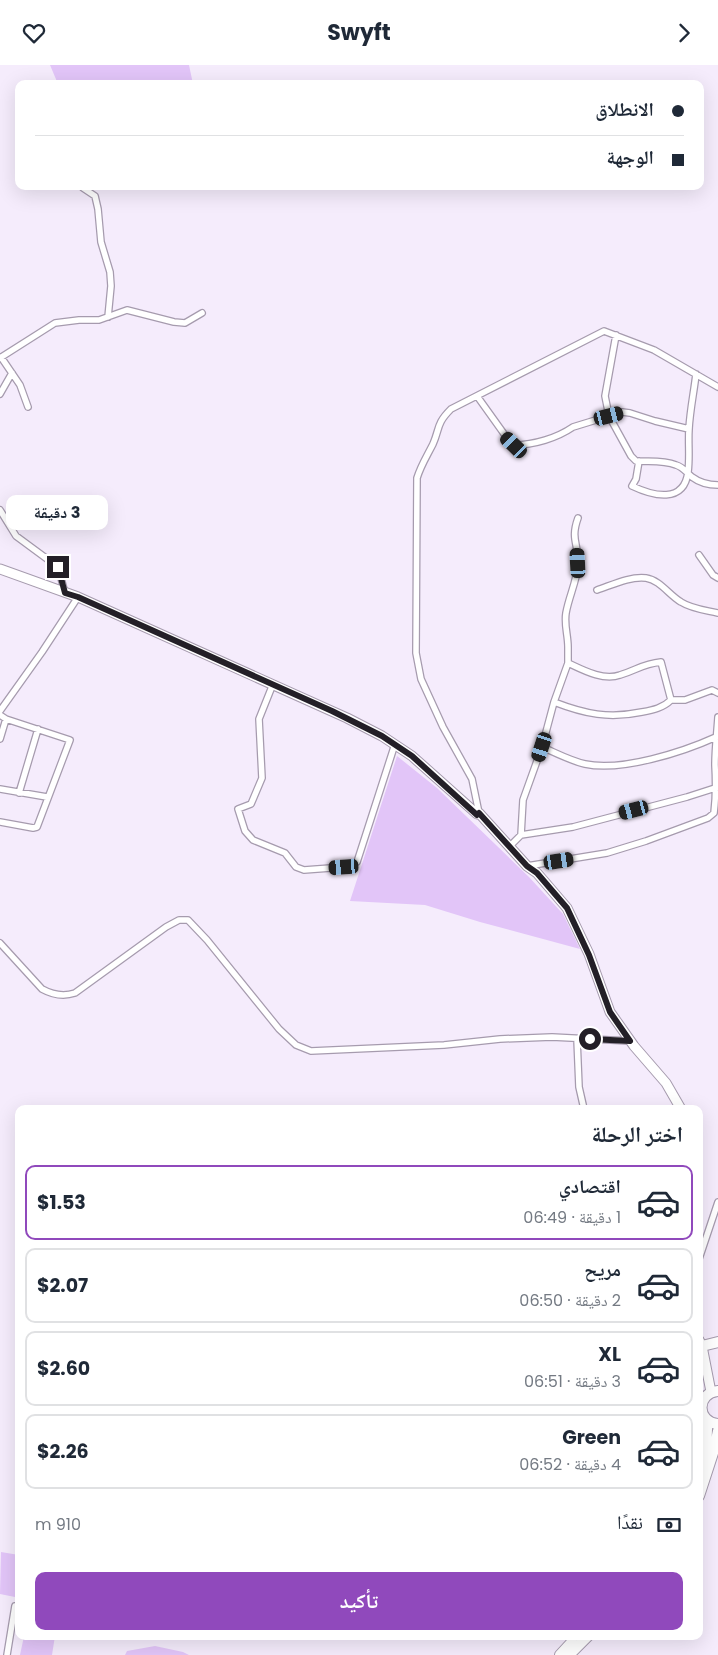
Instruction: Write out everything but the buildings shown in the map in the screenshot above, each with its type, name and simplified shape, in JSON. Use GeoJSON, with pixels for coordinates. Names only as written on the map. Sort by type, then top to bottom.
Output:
{"type":"FeatureCollection","features":[{"type":"Feature","properties":{"kind":"highway"},"geometry":{"type":"LineString","coordinates":[[703,1343],[718,1342]]}},
{"type":"Feature","properties":{"kind":"highway"},"geometry":{"type":"LineString","coordinates":[[703,1401],[704,1398],[714,1392]]}},
{"type":"Feature","properties":{"kind":"highway"},"geometry":{"type":"LineString","coordinates":[[703,1413],[707,1420],[708,1434],[703,1463]]}},
{"type":"Feature","properties":{"kind":"highway"},"geometry":{"type":"LineString","coordinates":[[707,1420],[718,1424]]}},
{"type":"Feature","properties":{"kind":"highway"},"geometry":{"type":"LineString","coordinates":[[703,1484],[718,1431]]}},
{"type":"Feature","properties":{"kind":"highway"},"geometry":{"type":"LineString","coordinates":[[560,1655],[574,1640]]}},
{"type":"Feature","properties":{"kind":"highway"},"geometry":{"type":"LineString","coordinates":[[569,1655],[584,1640]]}},
{"type":"Feature","properties":{"kind":"main road"},"geometry":{"type":"LineString","coordinates":[[0,569],[78,597],[273,684],[382,736],[412,756],[477,815],[479,813],[527,866],[537,873],[567,908],[589,955],[610,1012],[630,1041],[666,1083],[679,1105]]}},
{"type":"Feature","properties":{"kind":"main road"},"geometry":{"type":"LineString","coordinates":[[703,1354],[714,1392]]}},
{"type":"Feature","properties":{"kind":"street"},"geometry":{"type":"LineString","coordinates":[[87,190],[95,196],[101,242],[110,272],[111,286],[108,317]]}},
{"type":"Feature","properties":{"kind":"street"},"geometry":{"type":"LineString","coordinates":[[28,407],[20,385],[0,358],[55,323],[99,320],[127,310],[174,323],[185,323],[202,313]]}},
{"type":"Feature","properties":{"kind":"street"},"geometry":{"type":"LineString","coordinates":[[479,813],[472,779],[443,727],[421,679],[416,653],[418,478],[420,470],[434,443],[437,428],[443,417],[451,409],[604,331],[654,350],[718,387]]}},
{"type":"Feature","properties":{"kind":"street"},"geometry":{"type":"LineString","coordinates":[[616,335],[605,396],[609,416],[631,456],[636,461],[660,461],[676,465],[700,482],[708,485],[718,485]]}},
{"type":"Feature","properties":{"kind":"street"},"geometry":{"type":"LineString","coordinates":[[0,394],[12,373]]}},
{"type":"Feature","properties":{"kind":"street"},"geometry":{"type":"LineString","coordinates":[[639,461],[636,479],[632,486],[641,491],[668,496],[683,486],[688,473],[689,429],[696,374]]}},
{"type":"Feature","properties":{"kind":"street"},"geometry":{"type":"LineString","coordinates":[[477,396],[514,445],[541,441],[566,432],[573,427],[622,413],[630,413],[689,429]]}},
{"type":"Feature","properties":{"kind":"street"},"geometry":{"type":"LineString","coordinates":[[0,510],[16,536],[58,567],[65,593]]}},
{"type":"Feature","properties":{"kind":"street"},"geometry":{"type":"LineString","coordinates":[[521,835],[523,800],[542,747],[554,703],[568,663],[565,624],[568,600],[576,578],[578,563],[573,536],[578,518]]}},
{"type":"Feature","properties":{"kind":"street"},"geometry":{"type":"LineString","coordinates":[[699,555],[713,575],[718,578]]}},
{"type":"Feature","properties":{"kind":"street"},"geometry":{"type":"LineString","coordinates":[[597,590],[629,579],[645,578],[653,580],[679,601],[689,606],[718,613]]}},
{"type":"Feature","properties":{"kind":"street"},"geometry":{"type":"LineString","coordinates":[[0,822],[33,828],[37,827],[70,740],[6,719],[0,713],[78,597]]}},
{"type":"Feature","properties":{"kind":"street"},"geometry":{"type":"LineString","coordinates":[[568,663],[608,677],[619,675],[646,664],[661,662],[670,700]]}},
{"type":"Feature","properties":{"kind":"street"},"geometry":{"type":"LineString","coordinates":[[273,684],[259,719],[262,779],[251,804],[238,809],[245,831],[253,841],[285,853],[299,869],[344,867],[357,863],[395,745]]}},
{"type":"Feature","properties":{"kind":"street"},"geometry":{"type":"LineString","coordinates":[[554,703],[584,712],[613,717],[631,715],[664,707],[670,700],[686,700],[712,690],[718,693]]}},
{"type":"Feature","properties":{"kind":"street"},"geometry":{"type":"LineString","coordinates":[[527,866],[607,853],[708,818],[714,813],[717,787],[715,764],[718,717]]}},
{"type":"Feature","properties":{"kind":"street"},"geometry":{"type":"LineString","coordinates":[[0,739],[6,719]]}},
{"type":"Feature","properties":{"kind":"street"},"geometry":{"type":"LineString","coordinates":[[19,793],[38,729]]}},
{"type":"Feature","properties":{"kind":"street"},"geometry":{"type":"LineString","coordinates":[[542,747],[584,764],[601,766],[650,759],[677,752],[716,737]]}},
{"type":"Feature","properties":{"kind":"street"},"geometry":{"type":"LineString","coordinates":[[510,846],[521,835],[573,827],[687,797],[717,787]]}},
{"type":"Feature","properties":{"kind":"street"},"geometry":{"type":"LineString","coordinates":[[0,789],[47,797]]}},
{"type":"Feature","properties":{"kind":"street"},"geometry":{"type":"LineString","coordinates":[[0,943],[42,989],[62,996],[75,993],[166,927],[179,920],[188,920],[207,940],[279,1029],[296,1045],[312,1051],[444,1045],[500,1039],[552,1037],[630,1041]]}},
{"type":"Feature","properties":{"kind":"street"},"geometry":{"type":"LineString","coordinates":[[577,1039],[579,1087],[583,1105]]}},
{"type":"Feature","properties":{"kind":"street"},"geometry":{"type":"LineString","coordinates":[[703,1247],[718,1202]]}},
{"type":"Feature","properties":{"kind":"street"},"geometry":{"type":"LineString","coordinates":[[7,1655],[15,1607]]}},
{"type":"Feature","properties":{"kind":"shaded area"},"geometry":{"type":"Polygon","coordinates":[[[50,65],[189,65],[192,80],[56,80],[50,65]]]}},
{"type":"Feature","properties":{"kind":"shaded area"},"geometry":{"type":"Polygon","coordinates":[[[397,756],[437,788],[529,877],[563,914],[580,949],[425,905],[350,901],[397,756]]]}},
{"type":"Feature","properties":{"kind":"shaded area"},"geometry":{"type":"Polygon","coordinates":[[[1,1552],[15,1554],[15,1597],[0,1594],[1,1552]]]}},
{"type":"Feature","properties":{"kind":"shaded area"},"geometry":{"type":"Polygon","coordinates":[[[23,1640],[54,1640],[52,1655],[20,1655],[23,1640]]]}},
{"type":"Feature","properties":{"kind":"shaded area"},"geometry":{"type":"Polygon","coordinates":[[[155,1646],[189,1655],[125,1655],[127,1651],[155,1646]]]}},
{"type":"Feature","properties":{"kind":"route"},"geometry":{"type":"LineString","coordinates":[[58,567],[65,593],[78,597],[288,691],[382,736],[412,756],[477,815],[479,813],[527,866],[537,873],[567,908],[589,955],[610,1012],[630,1041],[590,1039]]}}]}
